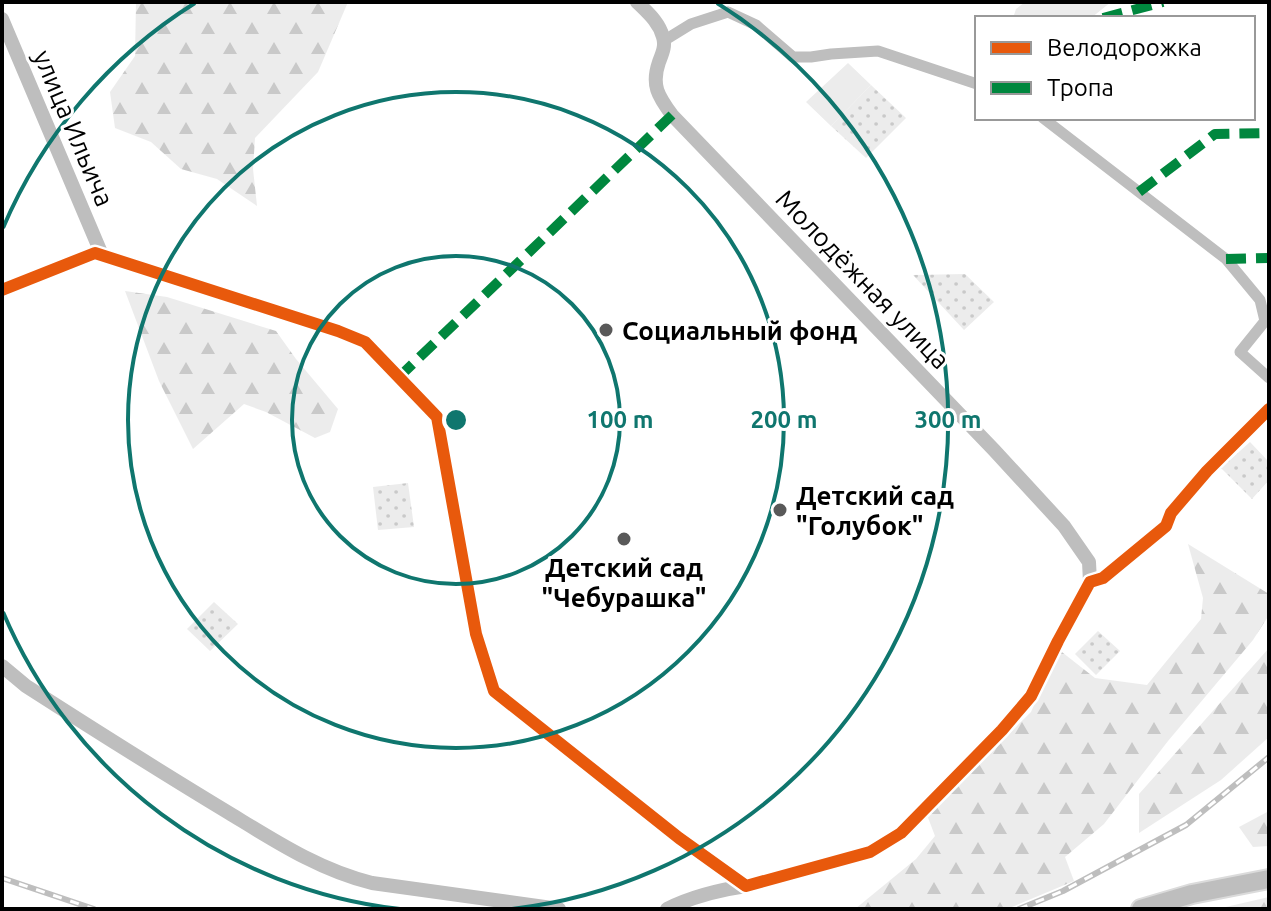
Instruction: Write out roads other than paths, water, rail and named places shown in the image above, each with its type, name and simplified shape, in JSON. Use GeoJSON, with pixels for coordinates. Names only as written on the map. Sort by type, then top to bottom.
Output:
{"type":"FeatureCollection","features":[{"type":"Feature","properties":{"kind":"main road"},"geometry":{"type":"LineString","coordinates":[[1141,909],[1192,894],[1269,879]]}},
{"type":"Feature","properties":{"kind":"street"},"geometry":{"type":"LineString","coordinates":[[637,2],[656,21],[665,40],[691,24],[730,7],[793,57],[878,51],[975,83]]}},
{"type":"Feature","properties":{"kind":"street","name":"улица Ильича"},"geometry":{"type":"LineString","coordinates":[[2,19],[102,255]]}},
{"type":"Feature","properties":{"kind":"street","name":"Молодёжная улица"},"geometry":{"type":"LineString","coordinates":[[665,40],[655,78],[658,96],[672,115],[1064,526],[1089,562],[1090,582]]}},
{"type":"Feature","properties":{"kind":"street"},"geometry":{"type":"LineString","coordinates":[[1046,120],[1226,259],[1260,300],[1265,321],[1240,352],[1267,371]]}},
{"type":"Feature","properties":{"kind":"street"},"geometry":{"type":"LineString","coordinates":[[2,290],[95,253],[365,342],[437,417],[476,634],[494,691],[679,838],[746,886]]}},
{"type":"Feature","properties":{"kind":"street"},"geometry":{"type":"LineString","coordinates":[[667,909],[699,895],[746,886],[870,852],[901,833],[1031,696],[1090,582],[1103,578],[1166,526],[1171,513],[1207,471],[1269,409]]}},
{"type":"Feature","properties":{"kind":"street"},"geometry":{"type":"LineString","coordinates":[[2,666],[39,694],[203,797],[323,867],[372,883],[559,909]]}},
{"type":"Feature","properties":{"kind":"railway"},"geometry":{"type":"LineString","coordinates":[[1019,909],[1063,891],[1186,825],[1269,757]]}},
{"type":"Feature","properties":{"kind":"railway"},"geometry":{"type":"LineString","coordinates":[[2,878],[94,909]]}},
{"type":"Feature","properties":{"kind":"place","name":"Социальный фонд"},"geometry":{"type":"Point","coordinates":[606,330]}},
{"type":"Feature","properties":{"kind":"place","name":"Детский сад \"Голубок\""},"geometry":{"type":"Point","coordinates":[780,510]}},
{"type":"Feature","properties":{"kind":"place","name":"Детский сад \"Чебурашка\""},"geometry":{"type":"Point","coordinates":[624,539]}}]}
